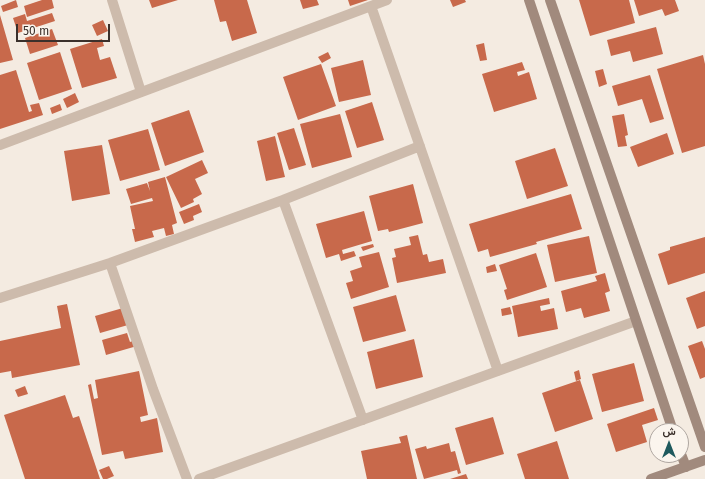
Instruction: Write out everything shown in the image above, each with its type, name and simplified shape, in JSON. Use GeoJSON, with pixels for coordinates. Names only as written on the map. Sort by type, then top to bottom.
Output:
{"type":"FeatureCollection","features":[{"type":"Feature","properties":{"kind":"street"},"geometry":{"type":"LineString","coordinates":[[112,0],[140,92]]}},
{"type":"Feature","properties":{"kind":"street"},"geometry":{"type":"LineString","coordinates":[[0,145],[387,0]]}},
{"type":"Feature","properties":{"kind":"street"},"geometry":{"type":"LineString","coordinates":[[529,0],[670,423]]}},
{"type":"Feature","properties":{"kind":"street"},"geometry":{"type":"LineString","coordinates":[[550,0],[705,447]]}},
{"type":"Feature","properties":{"kind":"street"},"geometry":{"type":"LineString","coordinates":[[371,6],[498,372]]}},
{"type":"Feature","properties":{"kind":"street"},"geometry":{"type":"LineString","coordinates":[[0,298],[110,263],[283,200],[420,146]]}},
{"type":"Feature","properties":{"kind":"street"},"geometry":{"type":"LineString","coordinates":[[283,200],[363,420]]}},
{"type":"Feature","properties":{"kind":"street"},"geometry":{"type":"LineString","coordinates":[[110,263],[153,389],[187,479]]}},
{"type":"Feature","properties":{"kind":"street"},"geometry":{"type":"LineString","coordinates":[[199,479],[636,321]]}},
{"type":"Feature","properties":{"kind":"street"},"geometry":{"type":"LineString","coordinates":[[651,479],[705,460]]}},
{"type":"Feature","properties":{"kind":"street"},"geometry":{"type":"LineString","coordinates":[[684,463],[686,467]]}},
{"type":"Feature","properties":{"kind":"building"},"geometry":{"type":"Polygon","coordinates":[[[16,0],[18,7],[3,12],[1,6],[16,0]]]}},
{"type":"Feature","properties":{"kind":"building"},"geometry":{"type":"Polygon","coordinates":[[[42,0],[52,0],[54,8],[27,17],[24,6],[42,0]]]}},
{"type":"Feature","properties":{"kind":"building"},"geometry":{"type":"Polygon","coordinates":[[[149,0],[178,0],[152,8],[149,0]]]}},
{"type":"Feature","properties":{"kind":"building"},"geometry":{"type":"Polygon","coordinates":[[[214,0],[247,0],[257,33],[232,41],[226,21],[220,22],[214,0]]]}},
{"type":"Feature","properties":{"kind":"building"},"geometry":{"type":"Polygon","coordinates":[[[300,0],[317,0],[319,5],[303,9],[300,0]]]}},
{"type":"Feature","properties":{"kind":"building"},"geometry":{"type":"Polygon","coordinates":[[[348,0],[368,0],[350,6],[348,0]]]}},
{"type":"Feature","properties":{"kind":"building"},"geometry":{"type":"Polygon","coordinates":[[[450,0],[465,0],[466,2],[453,7],[450,0]]]}},
{"type":"Feature","properties":{"kind":"building"},"geometry":{"type":"Polygon","coordinates":[[[579,0],[629,0],[635,23],[590,36],[579,0]]]}},
{"type":"Feature","properties":{"kind":"building"},"geometry":{"type":"Polygon","coordinates":[[[634,0],[675,0],[679,11],[665,16],[662,9],[639,16],[634,0]]]}},
{"type":"Feature","properties":{"kind":"building"},"geometry":{"type":"Polygon","coordinates":[[[52,13],[55,21],[18,33],[13,18],[25,14],[27,21],[52,13]]]}},
{"type":"Feature","properties":{"kind":"building"},"geometry":{"type":"Polygon","coordinates":[[[0,15],[13,60],[0,63],[0,15]]]}},
{"type":"Feature","properties":{"kind":"building"},"geometry":{"type":"Polygon","coordinates":[[[103,20],[108,31],[97,36],[92,25],[103,20]]]}},
{"type":"Feature","properties":{"kind":"building"},"geometry":{"type":"Polygon","coordinates":[[[656,27],[663,54],[633,62],[630,51],[611,56],[607,40],[656,27]]]}},
{"type":"Feature","properties":{"kind":"building"},"geometry":{"type":"Polygon","coordinates":[[[52,29],[58,45],[30,54],[25,38],[52,29]]]}},
{"type":"Feature","properties":{"kind":"building"},"geometry":{"type":"Polygon","coordinates":[[[102,39],[104,46],[97,48],[100,60],[110,57],[117,78],[82,88],[70,49],[102,39]]]}},
{"type":"Feature","properties":{"kind":"building"},"geometry":{"type":"Polygon","coordinates":[[[484,43],[487,60],[480,61],[476,45],[484,43]]]}},
{"type":"Feature","properties":{"kind":"building"},"geometry":{"type":"Polygon","coordinates":[[[60,52],[72,89],[39,100],[27,63],[60,52]]]}},
{"type":"Feature","properties":{"kind":"building"},"geometry":{"type":"Polygon","coordinates":[[[328,52],[331,58],[322,63],[318,57],[328,52]]]}},
{"type":"Feature","properties":{"kind":"building"},"geometry":{"type":"Polygon","coordinates":[[[703,55],[705,64],[705,146],[682,153],[657,69],[703,55]]]}},
{"type":"Feature","properties":{"kind":"building"},"geometry":{"type":"Polygon","coordinates":[[[363,60],[371,95],[339,102],[331,68],[363,60]]]}},
{"type":"Feature","properties":{"kind":"building"},"geometry":{"type":"Polygon","coordinates":[[[522,62],[525,70],[517,72],[518,76],[529,72],[537,99],[494,112],[482,74],[522,62]]]}},
{"type":"Feature","properties":{"kind":"building"},"geometry":{"type":"Polygon","coordinates":[[[321,64],[336,106],[298,120],[283,77],[321,64]]]}},
{"type":"Feature","properties":{"kind":"building"},"geometry":{"type":"Polygon","coordinates":[[[603,69],[607,84],[599,87],[595,71],[603,69]]]}},
{"type":"Feature","properties":{"kind":"building"},"geometry":{"type":"Polygon","coordinates":[[[16,70],[29,112],[32,111],[30,105],[39,103],[43,115],[0,129],[0,75],[16,70]]]}},
{"type":"Feature","properties":{"kind":"building"},"geometry":{"type":"Polygon","coordinates":[[[650,75],[664,119],[650,123],[642,99],[618,106],[612,86],[650,75]]]}},
{"type":"Feature","properties":{"kind":"building"},"geometry":{"type":"Polygon","coordinates":[[[75,93],[79,102],[67,108],[63,99],[75,93]]]}},
{"type":"Feature","properties":{"kind":"building"},"geometry":{"type":"Polygon","coordinates":[[[372,102],[384,140],[357,148],[345,111],[372,102]]]}},
{"type":"Feature","properties":{"kind":"building"},"geometry":{"type":"Polygon","coordinates":[[[60,104],[62,110],[52,114],[50,108],[60,104]]]}},
{"type":"Feature","properties":{"kind":"building"},"geometry":{"type":"Polygon","coordinates":[[[189,110],[204,152],[165,166],[151,123],[189,110]]]}},
{"type":"Feature","properties":{"kind":"building"},"geometry":{"type":"Polygon","coordinates":[[[340,114],[352,157],[312,168],[300,124],[340,114]]]}},
{"type":"Feature","properties":{"kind":"building"},"geometry":{"type":"Polygon","coordinates":[[[624,114],[628,135],[625,136],[627,146],[618,147],[612,116],[624,114]]]}},
{"type":"Feature","properties":{"kind":"building"},"geometry":{"type":"Polygon","coordinates":[[[294,128],[306,165],[289,170],[277,133],[294,128]]]}},
{"type":"Feature","properties":{"kind":"building"},"geometry":{"type":"Polygon","coordinates":[[[148,129],[160,170],[120,181],[108,140],[148,129]]]}},
{"type":"Feature","properties":{"kind":"building"},"geometry":{"type":"Polygon","coordinates":[[[667,133],[674,154],[638,167],[630,147],[667,133]]]}},
{"type":"Feature","properties":{"kind":"building"},"geometry":{"type":"Polygon","coordinates":[[[275,136],[285,177],[266,181],[257,141],[275,136]]]}},
{"type":"Feature","properties":{"kind":"building"},"geometry":{"type":"Polygon","coordinates":[[[102,145],[110,194],[72,201],[64,151],[102,145]]]}},
{"type":"Feature","properties":{"kind":"building"},"geometry":{"type":"Polygon","coordinates":[[[555,148],[568,186],[527,199],[515,161],[555,148]]]}},
{"type":"Feature","properties":{"kind":"building"},"geometry":{"type":"Polygon","coordinates":[[[202,160],[208,173],[195,179],[202,194],[193,199],[194,202],[181,208],[166,177],[202,160]]]}},
{"type":"Feature","properties":{"kind":"building"},"geometry":{"type":"Polygon","coordinates":[[[165,177],[177,223],[172,225],[174,234],[166,236],[164,228],[152,231],[154,237],[135,242],[132,229],[135,229],[130,206],[153,201],[152,198],[131,204],[126,189],[147,183],[150,191],[148,182],[165,177]]]}},
{"type":"Feature","properties":{"kind":"building"},"geometry":{"type":"Polygon","coordinates":[[[413,184],[423,223],[389,232],[388,229],[378,231],[369,196],[413,184]]]}},
{"type":"Feature","properties":{"kind":"building"},"geometry":{"type":"Polygon","coordinates":[[[571,194],[582,229],[536,242],[537,244],[490,257],[488,249],[478,252],[469,224],[571,194]]]}},
{"type":"Feature","properties":{"kind":"building"},"geometry":{"type":"Polygon","coordinates":[[[199,204],[202,212],[193,216],[194,220],[184,224],[179,212],[199,204]]]}},
{"type":"Feature","properties":{"kind":"building"},"geometry":{"type":"Polygon","coordinates":[[[364,211],[372,241],[342,250],[343,254],[354,251],[356,256],[341,261],[339,254],[326,258],[316,224],[364,211]]]}},
{"type":"Feature","properties":{"kind":"building"},"geometry":{"type":"Polygon","coordinates":[[[418,235],[423,255],[427,254],[429,262],[443,259],[446,273],[397,283],[392,258],[396,257],[394,249],[411,245],[409,237],[418,235]]]}},
{"type":"Feature","properties":{"kind":"building"},"geometry":{"type":"Polygon","coordinates":[[[589,236],[597,273],[555,282],[547,245],[589,236]]]}},
{"type":"Feature","properties":{"kind":"building"},"geometry":{"type":"Polygon","coordinates":[[[705,237],[705,273],[668,285],[658,254],[670,250],[670,247],[705,237]]]}},
{"type":"Feature","properties":{"kind":"building"},"geometry":{"type":"Polygon","coordinates":[[[373,244],[374,247],[363,251],[361,247],[373,244]]]}},
{"type":"Feature","properties":{"kind":"building"},"geometry":{"type":"Polygon","coordinates":[[[379,252],[389,287],[351,299],[346,283],[353,281],[350,271],[362,267],[359,257],[379,252]]]}},
{"type":"Feature","properties":{"kind":"building"},"geometry":{"type":"Polygon","coordinates":[[[536,253],[547,287],[507,300],[504,290],[507,289],[499,265],[536,253]]]}},
{"type":"Feature","properties":{"kind":"building"},"geometry":{"type":"Polygon","coordinates":[[[495,264],[497,271],[487,273],[486,267],[495,264]]]}},
{"type":"Feature","properties":{"kind":"building"},"geometry":{"type":"Polygon","coordinates":[[[605,273],[610,291],[605,293],[610,311],[584,318],[581,308],[566,312],[561,291],[597,281],[595,276],[605,273]]]}},
{"type":"Feature","properties":{"kind":"building"},"geometry":{"type":"Polygon","coordinates":[[[705,291],[705,326],[697,329],[686,298],[705,291]]]}},
{"type":"Feature","properties":{"kind":"building"},"geometry":{"type":"Polygon","coordinates":[[[396,295],[406,331],[363,342],[353,307],[396,295]]]}},
{"type":"Feature","properties":{"kind":"building"},"geometry":{"type":"Polygon","coordinates":[[[549,298],[550,304],[540,306],[541,311],[554,308],[558,329],[518,337],[512,306],[549,298]]]}},
{"type":"Feature","properties":{"kind":"building"},"geometry":{"type":"Polygon","coordinates":[[[67,304],[80,365],[12,378],[11,371],[0,373],[0,341],[61,328],[57,306],[67,304]]]}},
{"type":"Feature","properties":{"kind":"building"},"geometry":{"type":"Polygon","coordinates":[[[510,307],[512,314],[502,316],[501,309],[510,307]]]}},
{"type":"Feature","properties":{"kind":"building"},"geometry":{"type":"Polygon","coordinates":[[[123,308],[128,325],[100,333],[95,316],[123,308]]]}},
{"type":"Feature","properties":{"kind":"building"},"geometry":{"type":"Polygon","coordinates":[[[127,333],[130,342],[135,340],[137,346],[106,355],[102,340],[127,333]]]}},
{"type":"Feature","properties":{"kind":"building"},"geometry":{"type":"Polygon","coordinates":[[[414,339],[423,377],[376,389],[367,352],[414,339]]]}},
{"type":"Feature","properties":{"kind":"building"},"geometry":{"type":"Polygon","coordinates":[[[702,341],[705,349],[705,377],[700,379],[688,346],[702,341]]]}},
{"type":"Feature","properties":{"kind":"building"},"geometry":{"type":"Polygon","coordinates":[[[634,363],[644,401],[602,412],[592,374],[634,363]]]}},
{"type":"Feature","properties":{"kind":"building"},"geometry":{"type":"Polygon","coordinates":[[[579,370],[581,379],[576,381],[574,372],[579,370]]]}},
{"type":"Feature","properties":{"kind":"building"},"geometry":{"type":"Polygon","coordinates":[[[139,371],[148,415],[140,417],[141,422],[157,418],[163,452],[125,459],[123,451],[102,455],[88,385],[91,384],[94,399],[98,398],[95,380],[139,371]]]}},
{"type":"Feature","properties":{"kind":"building"},"geometry":{"type":"Polygon","coordinates":[[[580,380],[593,419],[555,432],[542,393],[580,380]]]}},
{"type":"Feature","properties":{"kind":"building"},"geometry":{"type":"Polygon","coordinates":[[[25,386],[28,394],[18,397],[15,390],[25,386]]]}},
{"type":"Feature","properties":{"kind":"building"},"geometry":{"type":"Polygon","coordinates":[[[65,395],[73,418],[79,416],[100,479],[25,479],[4,415],[65,395]]]}},
{"type":"Feature","properties":{"kind":"building"},"geometry":{"type":"Polygon","coordinates":[[[654,408],[658,420],[642,425],[647,442],[616,452],[607,424],[654,408]]]}},
{"type":"Feature","properties":{"kind":"building"},"geometry":{"type":"Polygon","coordinates":[[[493,417],[504,454],[466,465],[455,428],[493,417]]]}},
{"type":"Feature","properties":{"kind":"building"},"geometry":{"type":"Polygon","coordinates":[[[407,435],[417,479],[367,479],[361,451],[401,443],[399,437],[407,435]]]}},
{"type":"Feature","properties":{"kind":"building"},"geometry":{"type":"Polygon","coordinates":[[[557,441],[569,479],[525,479],[517,454],[557,441]]]}},
{"type":"Feature","properties":{"kind":"building"},"geometry":{"type":"Polygon","coordinates":[[[449,443],[451,452],[455,451],[461,473],[458,474],[457,470],[424,479],[415,449],[426,446],[427,449],[449,443]]]}},
{"type":"Feature","properties":{"kind":"building"},"geometry":{"type":"Polygon","coordinates":[[[109,466],[114,476],[103,479],[99,470],[109,466]]]}},
{"type":"Feature","properties":{"kind":"building"},"geometry":{"type":"Polygon","coordinates":[[[466,474],[468,479],[450,479],[466,474]]]}}]}
